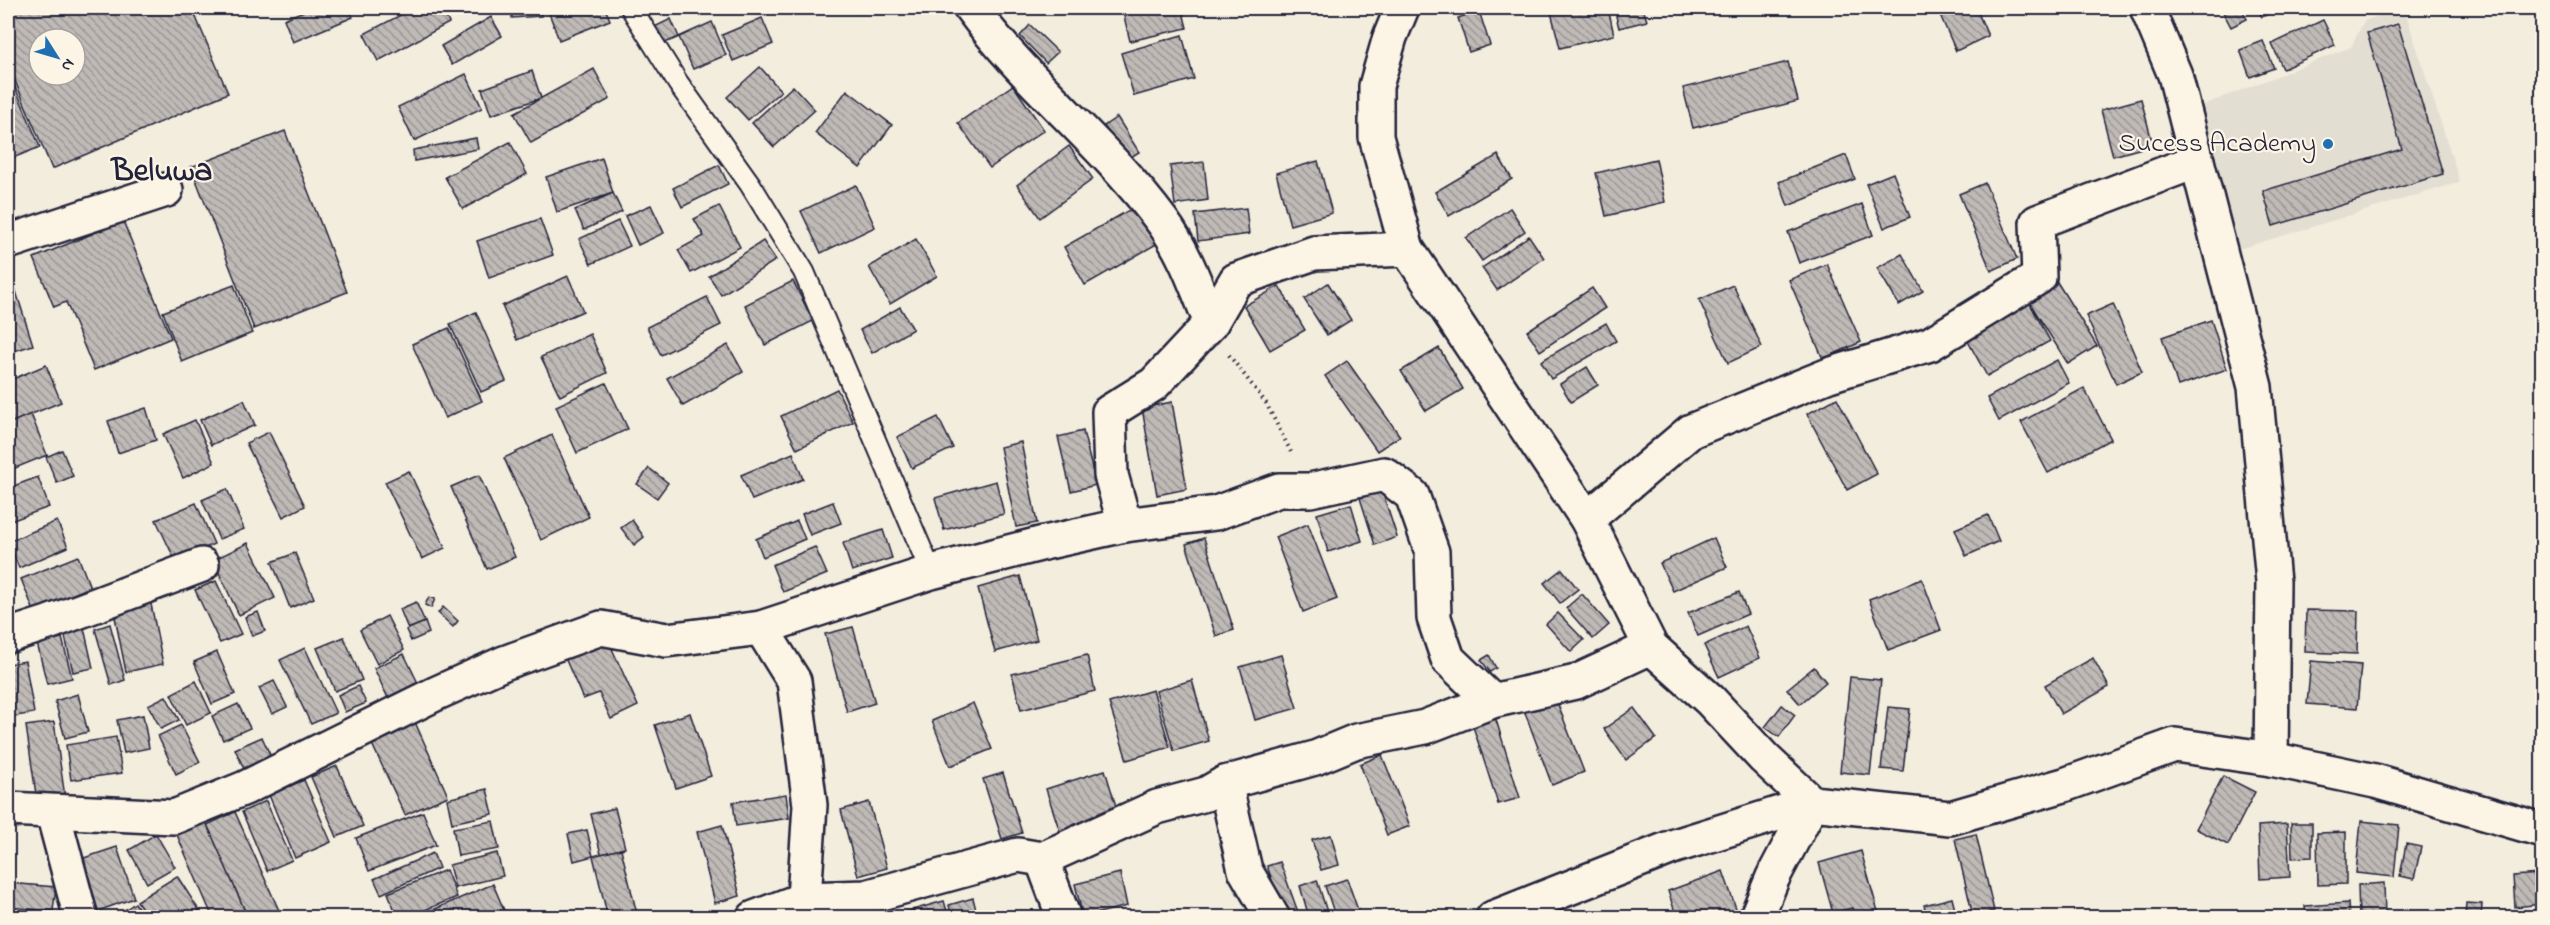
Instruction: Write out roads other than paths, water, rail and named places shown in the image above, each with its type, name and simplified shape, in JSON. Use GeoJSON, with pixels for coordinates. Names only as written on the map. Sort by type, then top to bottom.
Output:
{"type":"FeatureCollection","features":[{"type":"Feature","properties":{"kind":"street"},"geometry":{"type":"LineString","coordinates":[[971,8],[998,44],[1118,170],[1162,221],[1183,254],[1211,323]]}},
{"type":"Feature","properties":{"kind":"street"},"geometry":{"type":"LineString","coordinates":[[1402,8],[1390,37],[1376,86],[1376,137],[1407,249],[1587,519],[1651,647],[1710,700],[1764,758],[1812,803]]}},
{"type":"Feature","properties":{"kind":"street"},"geometry":{"type":"LineString","coordinates":[[2147,8],[2175,75],[2255,387],[2273,582],[2271,759]]}},
{"type":"Feature","properties":{"kind":"street"},"geometry":{"type":"LineString","coordinates":[[1587,519],[1690,431],[1830,375],[1930,344],[2039,277],[2037,222],[2197,161]]}},
{"type":"Feature","properties":{"kind":"street"},"geometry":{"type":"LineString","coordinates":[[8,242],[166,190]]}},
{"type":"Feature","properties":{"kind":"street"},"geometry":{"type":"LineString","coordinates":[[1125,525],[1111,475],[1109,412],[1154,384],[1211,323],[1236,280],[1314,253],[1407,249]]}},
{"type":"Feature","properties":{"kind":"street"},"geometry":{"type":"LineString","coordinates":[[8,809],[52,813],[174,817],[245,788],[437,693],[504,663],[601,628],[666,640],[761,628],[931,572],[1044,543],[1125,525],[1216,513],[1279,490],[1310,490],[1384,474],[1412,495],[1432,552],[1434,618],[1448,659],[1492,701]]}},
{"type":"Feature","properties":{"kind":"street"},"geometry":{"type":"LineString","coordinates":[[8,636],[202,565]]}},
{"type":"Feature","properties":{"kind":"street"},"geometry":{"type":"LineString","coordinates":[[761,628],[794,681],[810,805],[804,899]]}},
{"type":"Feature","properties":{"kind":"street"},"geometry":{"type":"LineString","coordinates":[[754,918],[804,899],[866,897],[1018,855],[1042,859],[1157,807],[1206,794],[1225,783],[1315,758],[1356,741],[1425,727],[1492,701],[1576,682],[1651,647]]}},
{"type":"Feature","properties":{"kind":"street"},"geometry":{"type":"LineString","coordinates":[[1493,918],[1675,846],[1812,803],[1950,818],[2064,785],[2175,744],[2271,759],[2376,781],[2542,830]]}},
{"type":"Feature","properties":{"kind":"street"},"geometry":{"type":"LineString","coordinates":[[1225,783],[1245,870],[1273,918]]}},
{"type":"Feature","properties":{"kind":"street"},"geometry":{"type":"LineString","coordinates":[[1756,918],[1773,877],[1812,803]]}},
{"type":"Feature","properties":{"kind":"street"},"geometry":{"type":"LineString","coordinates":[[52,813],[81,918]]}},
{"type":"Feature","properties":{"kind":"street"},"geometry":{"type":"LineString","coordinates":[[1042,859],[1064,918]]}},
{"type":"Feature","properties":{"kind":"lane"},"geometry":{"type":"LineString","coordinates":[[631,8],[678,83],[750,184],[804,272],[931,572]]}},
{"type":"Feature","properties":{"kind":"place","name":"Sucess Academy"},"geometry":{"type":"Point","coordinates":[2328,144]}},
{"type":"Feature","properties":{"kind":"district","name":"Beluwa"},"geometry":{"type":"Point","coordinates":[162,172]}}]}
